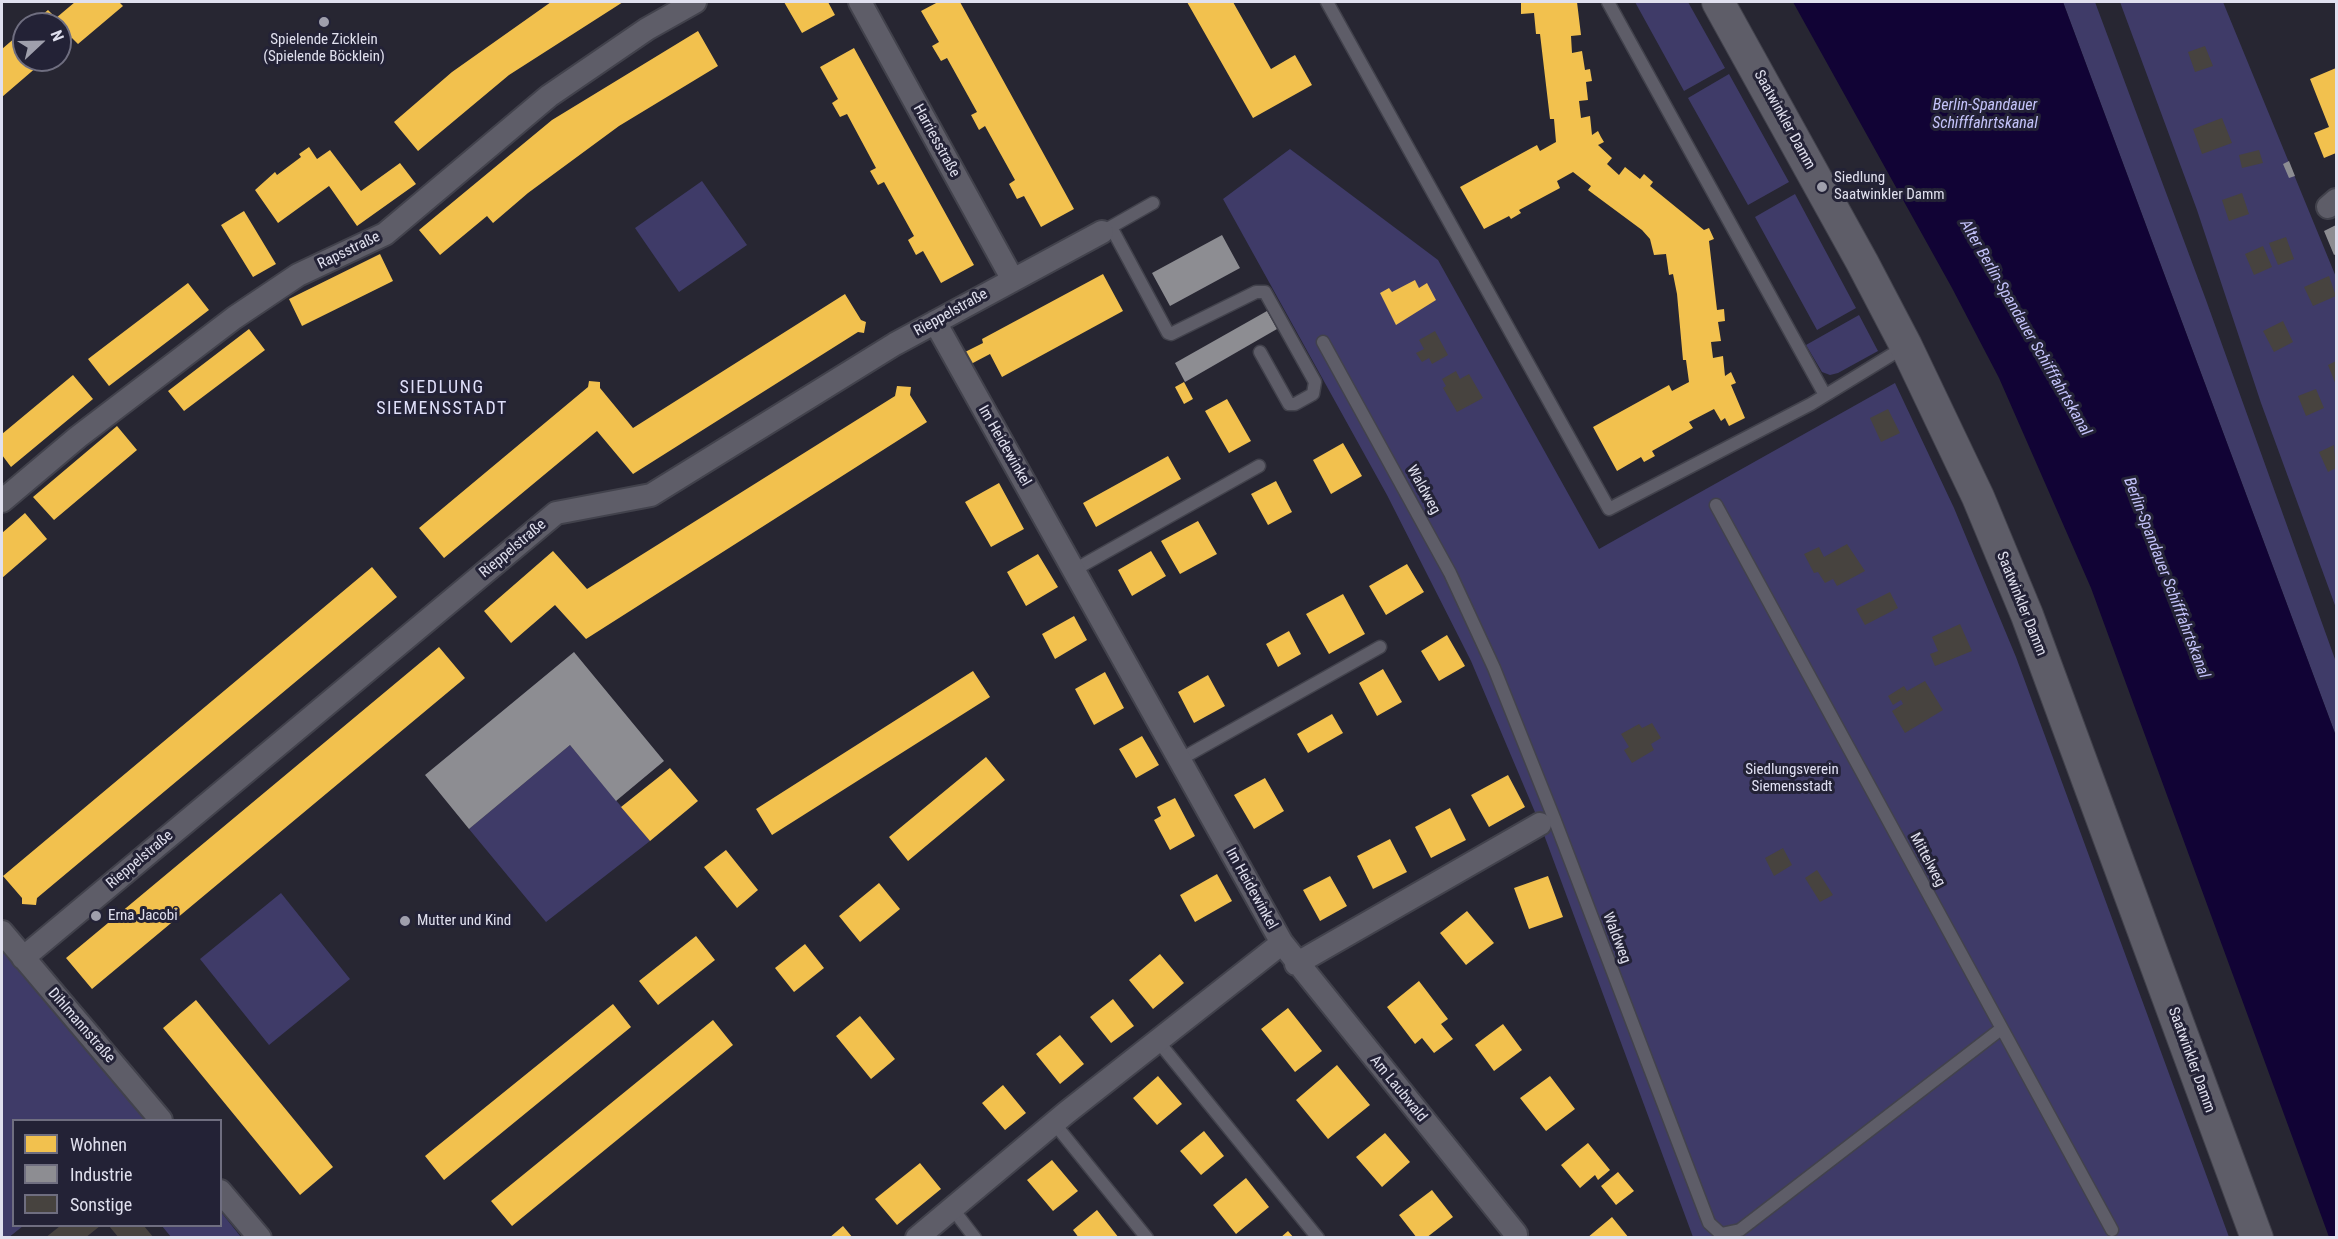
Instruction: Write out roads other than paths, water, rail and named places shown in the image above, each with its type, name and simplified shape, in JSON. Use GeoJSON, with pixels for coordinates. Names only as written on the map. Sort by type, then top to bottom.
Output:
{"type":"FeatureCollection","features":[{"type":"Feature","properties":{"kind":"main road","name":"Saatwinkler Damm"},"geometry":{"type":"LineString","coordinates":[[1718,2],[1906,346],[1978,497],[2027,615],[2257,1238]]}},
{"type":"Feature","properties":{"kind":"street","name":"Rapsstraße"},"geometry":{"type":"LineString","coordinates":[[2,501],[78,436],[234,318],[298,275],[385,234],[549,96],[647,29],[695,2]]}},
{"type":"Feature","properties":{"kind":"street","name":"Harriesstraße"},"geometry":{"type":"LineString","coordinates":[[860,2],[1013,280]]}},
{"type":"Feature","properties":{"kind":"street","name":"Rieppelstraße"},"geometry":{"type":"LineString","coordinates":[[23,958],[556,513],[651,495],[895,344],[1107,229]]}},
{"type":"Feature","properties":{"kind":"street","name":"Im Heidewinkel"},"geometry":{"type":"LineString","coordinates":[[917,1238],[1054,1123],[1282,943],[935,322]]}},
{"type":"Feature","properties":{"kind":"street"},"geometry":{"type":"LineString","coordinates":[[1296,964],[1547,821]]}},
{"type":"Feature","properties":{"kind":"street","name":"Dihlmannstraße"},"geometry":{"type":"LineString","coordinates":[[2,932],[160,1119]]}},
{"type":"Feature","properties":{"kind":"street","name":"Am Laubwald"},"geometry":{"type":"LineString","coordinates":[[1282,943],[1296,964],[1516,1234]]}},
{"type":"Feature","properties":{"kind":"street"},"geometry":{"type":"LineString","coordinates":[[222,1193],[260,1238]]}},
{"type":"Feature","properties":{"kind":"lane"},"geometry":{"type":"LineString","coordinates":[[1326,2],[1609,509],[1825,395],[1906,346]]}},
{"type":"Feature","properties":{"kind":"lane"},"geometry":{"type":"LineString","coordinates":[[1608,2],[1825,395]]}},
{"type":"Feature","properties":{"kind":"lane"},"geometry":{"type":"LineString","coordinates":[[1153,203],[1107,229],[1168,333],[1171,334],[1256,292],[1265,292],[1316,382],[1313,394],[1295,404],[1289,404],[1260,352]]}},
{"type":"Feature","properties":{"kind":"lane","name":"Waldweg"},"geometry":{"type":"LineString","coordinates":[[1323,342],[1450,573],[1494,668],[1547,821],[1709,1222],[1720,1234],[1740,1230],[2001,1029]]}},
{"type":"Feature","properties":{"kind":"lane"},"geometry":{"type":"LineString","coordinates":[[1074,570],[1260,466]]}},
{"type":"Feature","properties":{"kind":"lane","name":"Mittelweg"},"geometry":{"type":"LineString","coordinates":[[1716,505],[2112,1230]]}},
{"type":"Feature","properties":{"kind":"lane"},"geometry":{"type":"LineString","coordinates":[[1179,760],[1380,647]]}},
{"type":"Feature","properties":{"kind":"lane"},"geometry":{"type":"LineString","coordinates":[[1157,1040],[1318,1238]]}},
{"type":"Feature","properties":{"kind":"lane"},"geometry":{"type":"LineString","coordinates":[[1054,1123],[1147,1238]]}},
{"type":"Feature","properties":{"kind":"lane"},"geometry":{"type":"LineString","coordinates":[[952,1208],[975,1238]]}},
{"type":"Feature","properties":{"kind":"water","name":"Berlin-Spandauer Schifffahrtskanal"},"geometry":{"type":"Polygon","coordinates":[[[1793,2],[2063,2],[2336,736],[2336,1237],[2329,1237],[2091,588],[1999,378],[1952,288],[1793,2]]]}},
{"type":"Feature","properties":{"kind":"place","name":"Spielende Zicklein (Spielende Böcklein)"},"geometry":{"type":"Point","coordinates":[324,22]}},
{"type":"Feature","properties":{"kind":"place","name":"Siedlung Saatwinkler Damm"},"geometry":{"type":"Point","coordinates":[1822,187]}},
{"type":"Feature","properties":{"kind":"place","name":"Erna Jacobi"},"geometry":{"type":"Point","coordinates":[96,916]}},
{"type":"Feature","properties":{"kind":"place","name":"Mutter und Kind"},"geometry":{"type":"Point","coordinates":[405,921]}},
{"type":"Feature","properties":{"kind":"district","name":"SIEDLUNG SIEMENSSTADT"},"geometry":{"type":"Point","coordinates":[442,398]}},
{"type":"Feature","properties":{"kind":"water label","name":"Alter Berlin-Spandauer Schifffahrtskanal"},"geometry":{"type":"Point","coordinates":[2025,328]}},
{"type":"Feature","properties":{"kind":"park label","name":"Siedlungsverein Siemensstadt"},"geometry":{"type":"Point","coordinates":[1792,778]}}]}
